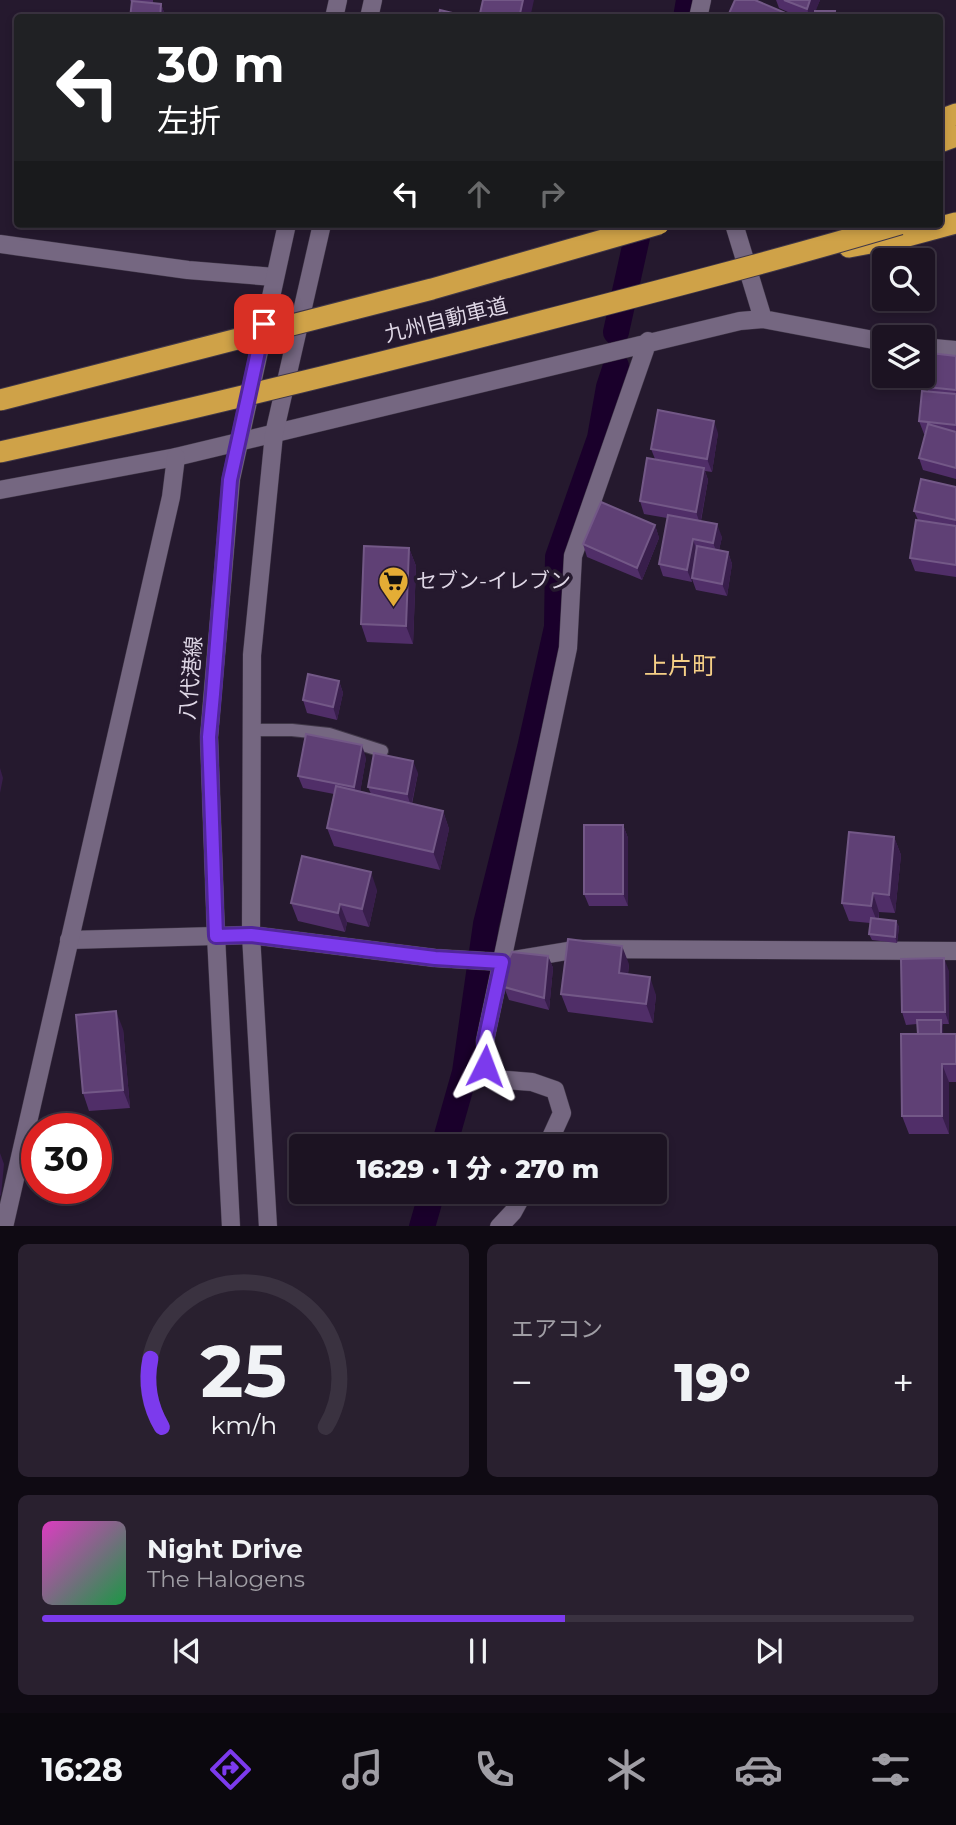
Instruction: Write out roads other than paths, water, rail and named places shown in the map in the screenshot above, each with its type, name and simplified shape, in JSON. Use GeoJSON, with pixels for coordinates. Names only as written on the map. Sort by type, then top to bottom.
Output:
{"type":"FeatureCollection","features":[{"type":"Feature","properties":{"kind":"highway","name":"九州自動車道"},"geometry":{"type":"LineString","coordinates":[[0,400],[432,289],[645,228]]}},
{"type":"Feature","properties":{"kind":"highway","name":"九州自動車道"},"geometry":{"type":"LineString","coordinates":[[0,452],[164,416],[783,259],[887,228]]}},
{"type":"Feature","properties":{"kind":"highway"},"geometry":{"type":"LineString","coordinates":[[783,259],[937,228]]}},
{"type":"Feature","properties":{"kind":"street","name":"八代港線"},"geometry":{"type":"LineString","coordinates":[[231,1226],[209,737],[230,480],[286,228]]}},
{"type":"Feature","properties":{"kind":"street"},"geometry":{"type":"LineString","coordinates":[[268,1226],[251,935],[252,655],[274,434],[321,228]]}},
{"type":"Feature","properties":{"kind":"street"},"geometry":{"type":"LineString","coordinates":[[735,228],[763,319]]}},
{"type":"Feature","properties":{"kind":"street"},"geometry":{"type":"LineString","coordinates":[[0,244],[188,270],[275,277]]}},
{"type":"Feature","properties":{"kind":"street"},"geometry":{"type":"LineString","coordinates":[[0,490],[238,443],[740,320],[763,319],[872,340]]}},
{"type":"Feature","properties":{"kind":"street"},"geometry":{"type":"LineString","coordinates":[[553,1134],[562,1114],[555,1090],[532,1082],[494,1079],[485,1066],[485,1041],[568,648],[573,555],[648,341]]}},
{"type":"Feature","properties":{"kind":"street"},"geometry":{"type":"LineString","coordinates":[[935,348],[956,350]]}},
{"type":"Feature","properties":{"kind":"street"},"geometry":{"type":"LineString","coordinates":[[4,1226],[171,497],[176,457]]}},
{"type":"Feature","properties":{"kind":"street"},"geometry":{"type":"LineString","coordinates":[[69,940],[251,935],[435,958],[502,962],[579,949],[956,951]]}},
{"type":"Feature","properties":{"kind":"street"},"geometry":{"type":"LineString","coordinates":[[500,1226],[517,1204]]}},
{"type":"Feature","properties":{"kind":"lane"},"geometry":{"type":"LineString","coordinates":[[251,730],[330,734],[382,751]]}},
{"type":"Feature","properties":{"kind":"waterway"},"geometry":{"type":"LineString","coordinates":[[687,14],[689,0]]}},
{"type":"Feature","properties":{"kind":"waterway"},"geometry":{"type":"LineString","coordinates":[[616,332],[639,228]]}},
{"type":"Feature","properties":{"kind":"waterway"},"geometry":{"type":"LineString","coordinates":[[447,1134],[465,1072],[486,924],[557,627],[558,557],[600,438],[609,387],[616,366]]}},
{"type":"Feature","properties":{"kind":"waterway"},"geometry":{"type":"LineString","coordinates":[[422,1226],[429,1204]]}},
{"type":"Feature","properties":{"kind":"place","name":"セブン-イレブン"},"geometry":{"type":"Point","coordinates":[393,608]}},
{"type":"Feature","properties":{"kind":"district","name":"上片町"},"geometry":{"type":"Point","coordinates":[680,666]}}]}
